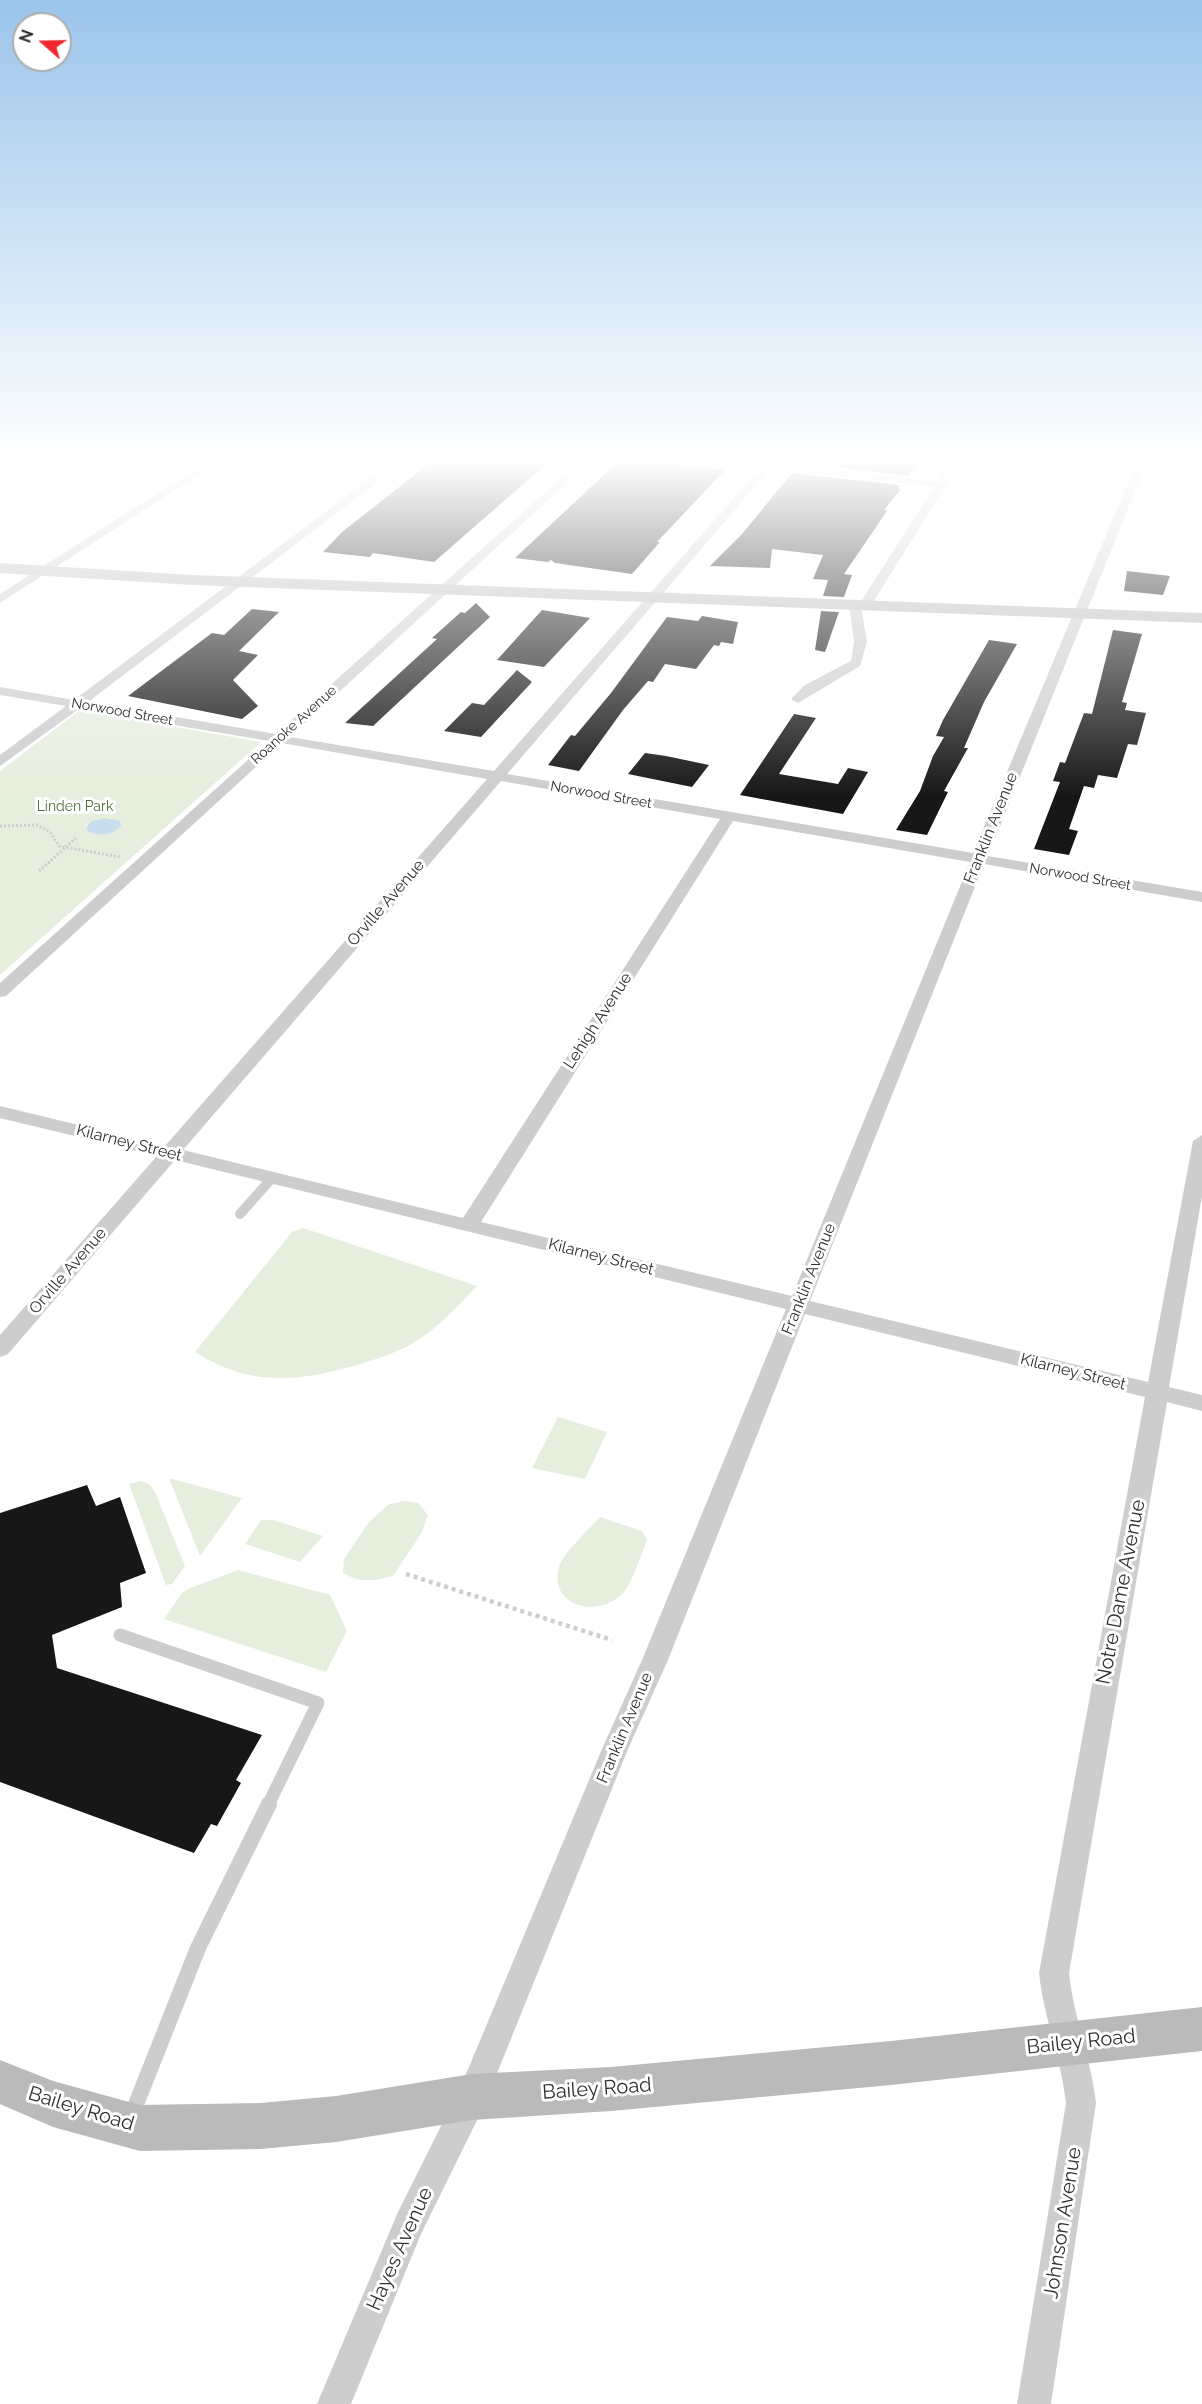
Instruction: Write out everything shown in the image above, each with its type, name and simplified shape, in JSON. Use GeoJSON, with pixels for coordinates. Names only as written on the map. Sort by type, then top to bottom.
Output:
{"type":"FeatureCollection","features":[{"type":"Feature","properties":{"kind":"street"},"geometry":{"type":"LineString","coordinates":[[34,571],[1202,618]]}},
{"type":"Feature","properties":{"kind":"street"},"geometry":{"type":"LineString","coordinates":[[0,762],[255,571]]}},
{"type":"Feature","properties":{"kind":"street","name":"Roanoke Avenue"},"geometry":{"type":"LineString","coordinates":[[0,992],[464,571]]}},
{"type":"Feature","properties":{"kind":"street","name":"Orville Avenue"},"geometry":{"type":"LineString","coordinates":[[0,1349],[498,777],[674,571]]}},
{"type":"Feature","properties":{"kind":"street"},"geometry":{"type":"LineString","coordinates":[[798,699],[810,688],[856,663],[859,658],[861,604],[883,571]]}},
{"type":"Feature","properties":{"kind":"street","name":"Franklin Avenue"},"geometry":{"type":"LineString","coordinates":[[472,2097],[655,1660],[1096,571]]}},
{"type":"Feature","properties":{"kind":"street"},"geometry":{"type":"LineString","coordinates":[[0,599],[43,572]]}},
{"type":"Feature","properties":{"kind":"street","name":"Norwood Street"},"geometry":{"type":"LineString","coordinates":[[0,691],[1202,897]]}},
{"type":"Feature","properties":{"kind":"street","name":"Lehigh Avenue"},"geometry":{"type":"LineString","coordinates":[[468,1226],[728,817]]}},
{"type":"Feature","properties":{"kind":"street","name":"Kilarney Street"},"geometry":{"type":"LineString","coordinates":[[0,1112],[1202,1403]]}},
{"type":"Feature","properties":{"kind":"street","name":"Notre Dame Avenue"},"geometry":{"type":"LineString","coordinates":[[1067,2043],[1058,2009],[1054,1973],[1202,1141]]}},
{"type":"Feature","properties":{"kind":"street","name":"Bailey Road"},"geometry":{"type":"LineString","coordinates":[[0,2082],[53,2104],[127,2126],[140,2128],[261,2126],[336,2119],[472,2097],[634,2087],[891,2063],[1202,2029]]}},
{"type":"Feature","properties":{"kind":"street","name":"Johnson Avenue"},"geometry":{"type":"LineString","coordinates":[[1034,2404],[1081,2103],[1078,2076],[1067,2043]]}},
{"type":"Feature","properties":{"kind":"street","name":"Hayes Avenue"},"geometry":{"type":"LineString","coordinates":[[334,2404],[409,2223],[472,2097]]}},
{"type":"Feature","properties":{"kind":"lane"},"geometry":{"type":"LineString","coordinates":[[240,1214],[272,1178]]}},
{"type":"Feature","properties":{"kind":"lane"},"geometry":{"type":"LineString","coordinates":[[120,1635],[318,1703],[198,1948],[127,2126]]}},
{"type":"Feature","properties":{"kind":"path"},"geometry":{"type":"LineString","coordinates":[[0,826],[20,824],[43,827],[50,831],[55,843],[66,847],[144,862]]}},
{"type":"Feature","properties":{"kind":"path"},"geometry":{"type":"LineString","coordinates":[[39,871],[76,838]]}},
{"type":"Feature","properties":{"kind":"path"},"geometry":{"type":"LineString","coordinates":[[406,1574],[612,1640]]}},
{"type":"Feature","properties":{"kind":"green space","name":"Linden Park"},"geometry":{"type":"Polygon","coordinates":[[[80,710],[261,742],[0,975],[0,771],[80,710]]]}},
{"type":"Feature","properties":{"kind":"green space"},"geometry":{"type":"Polygon","coordinates":[[[303,1228],[477,1286],[443,1321],[412,1344],[381,1357],[335,1371],[294,1378],[254,1376],[215,1363],[195,1352],[292,1232],[303,1228]]]}},
{"type":"Feature","properties":{"kind":"green space"},"geometry":{"type":"Polygon","coordinates":[[[558,1417],[607,1432],[585,1479],[532,1468],[558,1417]]]}},
{"type":"Feature","properties":{"kind":"green space"},"geometry":{"type":"Polygon","coordinates":[[[169,1478],[242,1498],[200,1556],[169,1478]]]}},
{"type":"Feature","properties":{"kind":"green space"},"geometry":{"type":"Polygon","coordinates":[[[141,1481],[149,1484],[155,1492],[185,1566],[172,1584],[166,1585],[129,1484],[141,1481]]]}},
{"type":"Feature","properties":{"kind":"green space"},"geometry":{"type":"Polygon","coordinates":[[[405,1501],[418,1503],[428,1515],[422,1532],[393,1576],[367,1580],[343,1573],[344,1559],[369,1522],[389,1504],[405,1501]]]}},
{"type":"Feature","properties":{"kind":"green space"},"geometry":{"type":"Polygon","coordinates":[[[600,1517],[642,1531],[647,1540],[626,1590],[612,1602],[589,1607],[568,1599],[561,1591],[558,1580],[559,1567],[571,1548],[600,1517]]]}},
{"type":"Feature","properties":{"kind":"green space"},"geometry":{"type":"Polygon","coordinates":[[[261,1520],[273,1520],[323,1536],[300,1562],[245,1544],[261,1520]]]}},
{"type":"Feature","properties":{"kind":"green space"},"geometry":{"type":"Polygon","coordinates":[[[238,1570],[330,1595],[347,1631],[326,1672],[164,1619],[182,1593],[188,1589],[238,1570]]]}},
{"type":"Feature","properties":{"kind":"water"},"geometry":{"type":"Polygon","coordinates":[[[104,818],[120,821],[121,826],[113,832],[104,834],[95,834],[86,830],[90,822],[104,818]]]}},
{"type":"Feature","properties":{"kind":"building"},"geometry":{"type":"Polygon","coordinates":[[[612,571],[634,571],[632,574],[612,571]]]}},
{"type":"Feature","properties":{"kind":"building"},"geometry":{"type":"Polygon","coordinates":[[[816,571],[846,571],[844,574],[852,575],[844,597],[823,596],[828,580],[813,579],[816,571]]]}},
{"type":"Feature","properties":{"kind":"building"},"geometry":{"type":"Polygon","coordinates":[[[1127,571],[1170,576],[1163,595],[1124,591],[1127,571]]]}},
{"type":"Feature","properties":{"kind":"building"},"geometry":{"type":"Polygon","coordinates":[[[476,603],[490,617],[373,726],[345,723],[437,639],[432,638],[461,612],[465,613],[476,603]]]}},
{"type":"Feature","properties":{"kind":"building"},"geometry":{"type":"Polygon","coordinates":[[[252,609],[279,612],[239,651],[258,655],[233,680],[258,706],[242,719],[128,696],[212,633],[224,635],[252,609]]]}},
{"type":"Feature","properties":{"kind":"building"},"geometry":{"type":"Polygon","coordinates":[[[542,610],[590,618],[544,667],[497,660],[542,610]]]}},
{"type":"Feature","properties":{"kind":"building"},"geometry":{"type":"Polygon","coordinates":[[[821,611],[839,612],[825,652],[815,650],[821,611]]]}},
{"type":"Feature","properties":{"kind":"building"},"geometry":{"type":"Polygon","coordinates":[[[702,616],[738,622],[733,644],[721,642],[719,646],[714,645],[696,669],[665,664],[653,682],[648,681],[623,710],[579,771],[548,765],[571,735],[575,736],[611,693],[667,617],[698,621],[702,616]]]}},
{"type":"Feature","properties":{"kind":"building"},"geometry":{"type":"Polygon","coordinates":[[[1113,630],[1142,634],[1122,702],[1127,703],[1125,710],[1146,713],[1137,745],[1128,744],[1117,778],[1098,775],[1094,788],[1084,786],[1069,829],[1078,831],[1069,855],[1034,849],[1060,782],[1053,781],[1060,762],[1065,763],[1084,713],[1092,714],[1113,630]]]}},
{"type":"Feature","properties":{"kind":"building"},"geometry":{"type":"Polygon","coordinates":[[[989,640],[1017,644],[984,702],[964,748],[968,748],[944,791],[948,792],[927,835],[896,830],[920,791],[933,756],[944,737],[936,736],[943,720],[989,640]]]}},
{"type":"Feature","properties":{"kind":"building"},"geometry":{"type":"Polygon","coordinates":[[[517,670],[532,682],[481,737],[444,731],[472,703],[484,705],[517,670]]]}},
{"type":"Feature","properties":{"kind":"building"},"geometry":{"type":"Polygon","coordinates":[[[794,714],[816,718],[779,774],[838,784],[848,768],[868,772],[843,814],[740,795],[794,714]]]}},
{"type":"Feature","properties":{"kind":"building"},"geometry":{"type":"Polygon","coordinates":[[[645,753],[709,765],[692,787],[628,774],[645,753]]]}},
{"type":"Feature","properties":{"kind":"building"},"geometry":{"type":"Polygon","coordinates":[[[87,1485],[96,1506],[120,1497],[146,1573],[120,1583],[122,1607],[52,1635],[57,1668],[262,1735],[236,1780],[241,1783],[217,1826],[211,1824],[194,1853],[0,1782],[0,1513],[87,1485]]]}}]}
